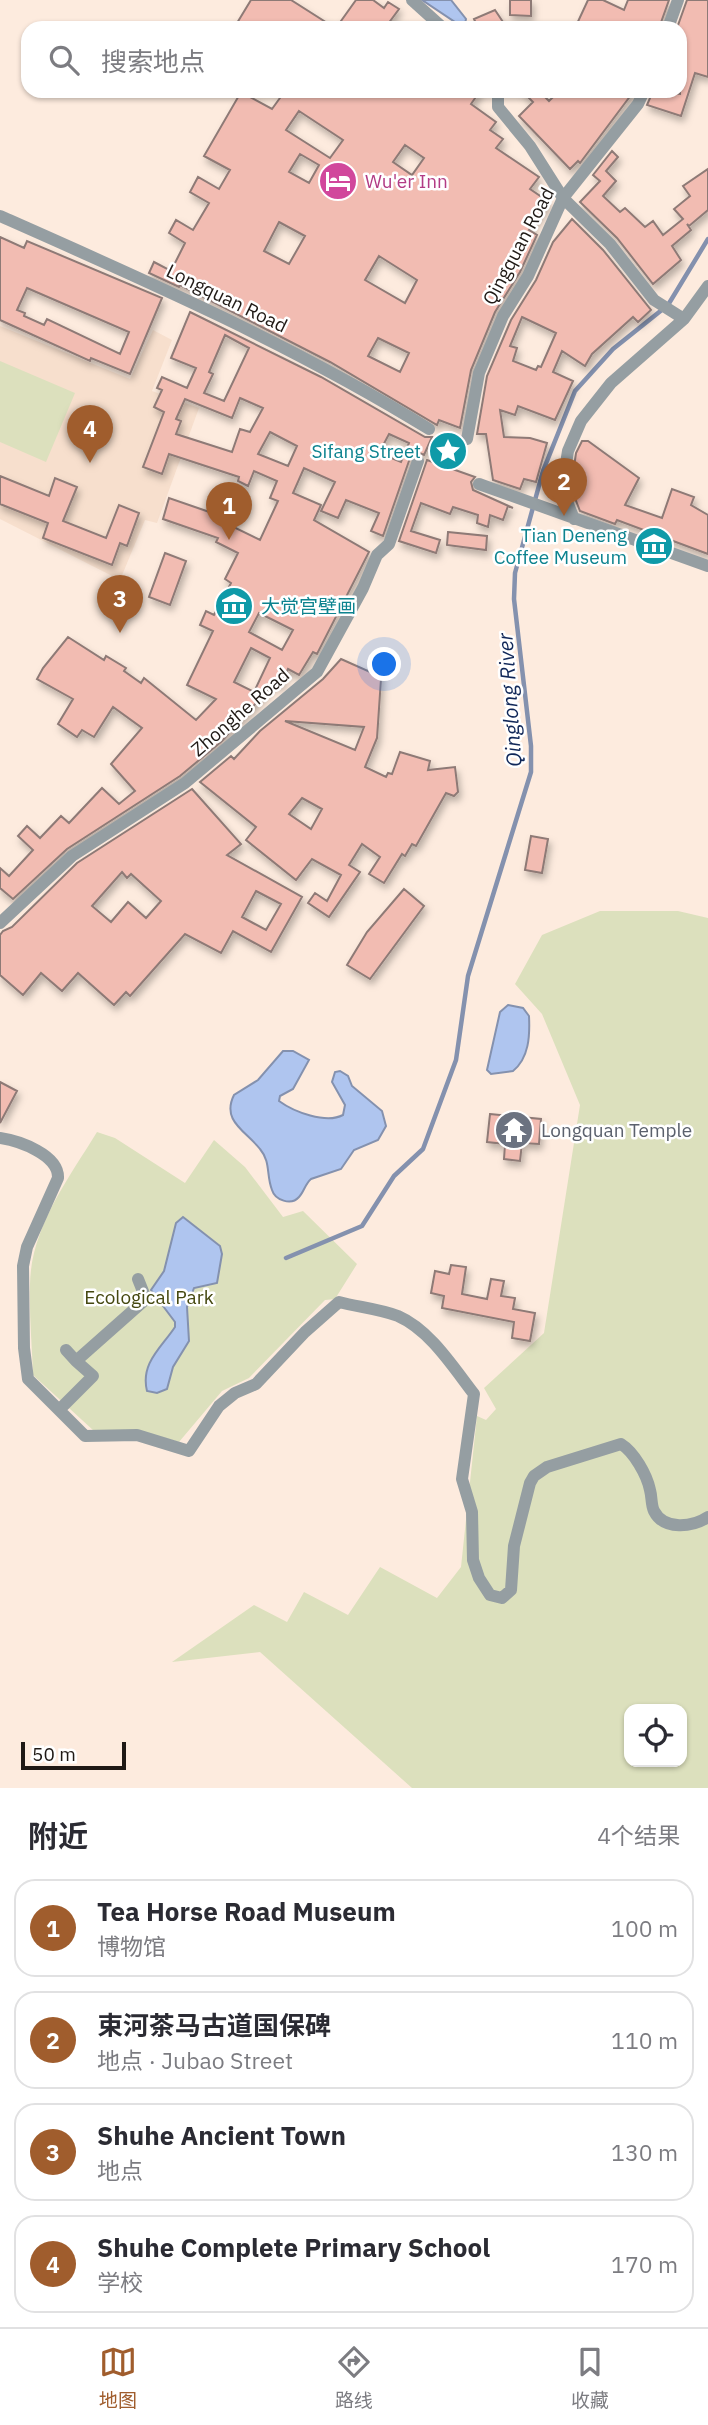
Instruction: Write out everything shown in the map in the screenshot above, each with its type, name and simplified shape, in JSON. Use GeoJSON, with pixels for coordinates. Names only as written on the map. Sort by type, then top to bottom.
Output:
{"type":"FeatureCollection","features":[{"type":"Feature","properties":{"kind":"street"},"geometry":{"type":"LineString","coordinates":[[412,0],[435,21]]}},
{"type":"Feature","properties":{"kind":"street"},"geometry":{"type":"LineString","coordinates":[[670,21],[678,0]]}},
{"type":"Feature","properties":{"kind":"street"},"geometry":{"type":"LineString","coordinates":[[498,98],[498,107],[530,146],[563,198],[610,244],[654,300],[678,316]]}},
{"type":"Feature","properties":{"kind":"street","name":"Qingquan Road"},"geometry":{"type":"LineString","coordinates":[[467,439],[479,373],[503,316],[528,276],[563,198],[641,98]]}},
{"type":"Feature","properties":{"kind":"street","name":"Longquan Road"},"geometry":{"type":"LineString","coordinates":[[0,216],[253,331],[352,381],[429,429]]}},
{"type":"Feature","properties":{"kind":"street"},"geometry":{"type":"LineString","coordinates":[[569,517],[562,489],[568,451],[581,421],[611,383],[708,286]]}},
{"type":"Feature","properties":{"kind":"street","name":"Zhonghe Road"},"geometry":{"type":"LineString","coordinates":[[2,917],[72,856],[185,783],[317,671],[363,588],[377,555],[389,544],[418,461]]}},
{"type":"Feature","properties":{"kind":"street"},"geometry":{"type":"LineString","coordinates":[[479,484],[708,566]]}},
{"type":"Feature","properties":{"kind":"street"},"geometry":{"type":"LineString","coordinates":[[0,1138],[48,1157],[58,1173],[27,1247],[22,1293],[28,1379],[85,1436],[137,1435],[189,1451],[219,1406],[235,1393],[256,1384],[305,1332],[339,1303],[397,1315],[411,1323],[436,1347],[474,1394],[463,1479],[472,1511],[473,1560],[479,1578],[490,1595],[502,1598],[511,1590],[514,1546],[530,1483],[534,1476],[547,1467],[591,1455],[613,1444],[621,1444],[630,1451],[648,1481],[655,1513],[663,1521],[683,1526],[708,1517]]}},
{"type":"Feature","properties":{"kind":"street"},"geometry":{"type":"LineString","coordinates":[[76,1361],[146,1299],[138,1279]]}},
{"type":"Feature","properties":{"kind":"street"},"geometry":{"type":"LineString","coordinates":[[59,1410],[93,1376],[66,1350]]}},
{"type":"Feature","properties":{"kind":"shaded area"},"geometry":{"type":"Polygon","coordinates":[[[0,326],[130,379],[153,330],[172,340],[152,391],[199,408],[157,523],[145,520],[120,580],[0,519],[0,326]]]}},
{"type":"Feature","properties":{"kind":"green space"},"geometry":{"type":"Polygon","coordinates":[[[0,361],[75,393],[46,462],[0,442],[0,361]]]}},
{"type":"Feature","properties":{"kind":"green space"},"geometry":{"type":"Polygon","coordinates":[[[600,911],[678,911],[708,918],[708,1788],[412,1788],[260,1652],[172,1662],[254,1605],[287,1622],[304,1592],[348,1615],[380,1567],[437,1598],[461,1567],[477,1416],[486,1420],[496,1409],[484,1388],[544,1333],[580,1105],[542,1014],[515,984],[542,935],[600,911]]]}},
{"type":"Feature","properties":{"kind":"green space","name":"Ecological Park"},"geometry":{"type":"Polygon","coordinates":[[[97,1132],[115,1138],[185,1183],[214,1140],[245,1167],[283,1217],[303,1211],[357,1264],[335,1299],[325,1300],[249,1378],[222,1391],[179,1442],[141,1431],[94,1431],[33,1375],[30,1284],[37,1243],[53,1204],[97,1132]]]}},
{"type":"Feature","properties":{"kind":"water"},"geometry":{"type":"Polygon","coordinates":[[[422,0],[451,0],[466,19],[454,21],[422,0]]]}},
{"type":"Feature","properties":{"kind":"water"},"geometry":{"type":"Polygon","coordinates":[[[508,1005],[523,1008],[529,1016],[527,1046],[522,1060],[513,1071],[491,1074],[487,1070],[500,1012],[508,1005]]]}},
{"type":"Feature","properties":{"kind":"water"},"geometry":{"type":"Polygon","coordinates":[[[283,1051],[293,1051],[309,1060],[293,1089],[280,1096],[279,1101],[310,1116],[328,1118],[343,1115],[345,1105],[332,1082],[335,1072],[340,1071],[348,1076],[352,1086],[382,1111],[386,1126],[378,1140],[354,1150],[341,1169],[311,1179],[299,1197],[292,1201],[280,1199],[274,1194],[263,1154],[237,1125],[231,1112],[234,1095],[258,1080],[283,1051]]]}},
{"type":"Feature","properties":{"kind":"water"},"geometry":{"type":"Polygon","coordinates":[[[183,1217],[220,1246],[222,1254],[217,1283],[194,1288],[187,1307],[189,1341],[173,1367],[167,1389],[157,1393],[147,1391],[149,1364],[175,1327],[175,1322],[151,1290],[164,1271],[176,1223],[183,1217]]]}},
{"type":"Feature","properties":{"kind":"building"},"geometry":{"type":"Polygon","coordinates":[[[251,0],[291,0],[324,21],[238,21],[251,0]]]}},
{"type":"Feature","properties":{"kind":"building"},"geometry":{"type":"Polygon","coordinates":[[[356,0],[373,0],[384,8],[388,2],[399,9],[390,21],[341,21],[356,0]]]}},
{"type":"Feature","properties":{"kind":"building"},"geometry":{"type":"Polygon","coordinates":[[[510,0],[531,0],[531,16],[510,15],[510,0]]]}},
{"type":"Feature","properties":{"kind":"building"},"geometry":{"type":"Polygon","coordinates":[[[588,0],[603,0],[624,10],[628,0],[669,0],[662,21],[578,21],[588,0]]]}},
{"type":"Feature","properties":{"kind":"building"},"geometry":{"type":"Polygon","coordinates":[[[687,0],[708,0],[708,77],[695,73],[687,98],[687,21],[680,21],[687,0]]]}},
{"type":"Feature","properties":{"kind":"building"},"geometry":{"type":"Polygon","coordinates":[[[495,10],[502,21],[475,21],[474,19],[495,10]]]}},
{"type":"Feature","properties":{"kind":"building"},"geometry":{"type":"Polygon","coordinates":[[[238,98],[252,98],[272,109],[280,98],[475,98],[471,104],[496,122],[490,130],[503,139],[496,148],[539,177],[530,189],[549,202],[529,230],[537,235],[520,272],[495,312],[471,370],[460,428],[439,420],[437,425],[330,362],[180,285],[179,287],[149,273],[154,262],[171,271],[185,243],[169,233],[176,220],[193,230],[209,203],[190,192],[198,177],[219,189],[230,170],[204,156],[238,98]],[[299,111],[286,130],[330,158],[343,140],[299,111]],[[405,145],[393,162],[412,175],[424,158],[405,145]],[[300,154],[289,172],[309,183],[319,165],[300,154]],[[279,222],[264,251],[289,264],[305,236],[279,222]],[[379,256],[365,280],[405,303],[417,280],[379,256]],[[378,338],[368,356],[400,372],[409,353],[378,338]]]}},
{"type":"Feature","properties":{"kind":"building"},"geometry":{"type":"Polygon","coordinates":[[[529,98],[546,98],[549,101],[552,98],[629,98],[580,163],[578,161],[570,169],[519,116],[533,102],[529,98]]]}},
{"type":"Feature","properties":{"kind":"building"},"geometry":{"type":"Polygon","coordinates":[[[650,98],[687,98],[681,116],[647,105],[650,98]]]}},
{"type":"Feature","properties":{"kind":"building"},"geometry":{"type":"Polygon","coordinates":[[[612,151],[618,157],[606,171],[616,181],[603,196],[620,212],[625,208],[645,227],[653,221],[663,235],[683,219],[674,209],[690,196],[683,186],[708,169],[708,210],[689,226],[687,224],[691,230],[672,246],[681,260],[653,284],[617,238],[580,202],[600,181],[593,175],[612,151]]]}},
{"type":"Feature","properties":{"kind":"building"},"geometry":{"type":"Polygon","coordinates":[[[572,219],[603,250],[651,310],[638,322],[633,317],[592,354],[585,366],[562,351],[553,372],[573,381],[555,420],[518,406],[515,415],[500,410],[504,437],[530,438],[547,443],[536,482],[524,479],[520,489],[493,480],[486,434],[477,434],[487,376],[511,320],[536,280],[553,242],[572,219]],[[522,317],[510,346],[517,348],[513,361],[536,370],[538,366],[541,367],[556,333],[522,317]]]}},
{"type":"Feature","properties":{"kind":"building"},"geometry":{"type":"Polygon","coordinates":[[[0,237],[24,248],[27,241],[162,298],[130,374],[91,358],[90,361],[0,320],[0,237]],[[27,288],[17,310],[44,325],[47,319],[120,354],[129,332],[27,288]]]}},
{"type":"Feature","properties":{"kind":"building"},"geometry":{"type":"Polygon","coordinates":[[[190,312],[321,377],[425,437],[432,437],[424,455],[417,452],[410,458],[383,536],[371,531],[379,513],[346,500],[338,518],[321,511],[335,482],[304,468],[293,493],[321,505],[314,520],[369,552],[317,654],[313,652],[299,675],[288,669],[280,686],[275,682],[222,741],[180,776],[67,849],[13,899],[0,888],[0,868],[9,876],[33,850],[18,836],[27,826],[40,838],[61,816],[69,823],[102,788],[119,804],[135,791],[111,764],[142,728],[113,707],[94,737],[82,730],[77,737],[58,724],[73,699],[37,679],[43,668],[68,637],[104,660],[106,656],[126,668],[124,671],[141,683],[144,678],[196,720],[216,699],[187,685],[213,631],[200,625],[206,611],[214,615],[231,583],[225,579],[238,553],[216,542],[218,538],[163,519],[169,498],[218,515],[217,519],[260,540],[278,501],[270,498],[277,481],[254,471],[248,486],[238,481],[239,477],[169,454],[162,474],[143,467],[164,412],[154,407],[162,390],[157,388],[162,377],[187,388],[196,368],[171,358],[190,312]],[[225,335],[209,372],[213,374],[204,393],[224,401],[249,348],[225,335]],[[240,398],[232,418],[185,399],[176,419],[181,421],[176,434],[232,452],[240,429],[250,432],[263,408],[240,398]],[[270,432],[258,454],[288,466],[297,446],[270,432]],[[389,434],[379,453],[401,462],[409,443],[389,434]],[[259,613],[249,632],[282,650],[293,630],[259,613]],[[251,648],[234,682],[254,692],[270,658],[251,648]]]}},
{"type":"Feature","properties":{"kind":"building"},"geometry":{"type":"Polygon","coordinates":[[[582,441],[588,441],[639,478],[625,505],[662,518],[672,489],[694,497],[691,505],[708,515],[708,554],[617,520],[615,524],[580,511],[571,488],[576,453],[582,441]]]}},
{"type":"Feature","properties":{"kind":"building"},"geometry":{"type":"Polygon","coordinates":[[[427,460],[475,477],[471,482],[473,490],[513,508],[508,506],[503,520],[490,515],[488,527],[477,523],[478,515],[453,507],[450,514],[421,503],[411,531],[440,540],[436,553],[399,541],[427,460]]]}},
{"type":"Feature","properties":{"kind":"building"},"geometry":{"type":"Polygon","coordinates":[[[0,476],[49,496],[55,478],[77,487],[63,521],[106,538],[119,505],[139,513],[127,546],[120,543],[112,565],[43,538],[48,523],[0,504],[0,476]]]}},
{"type":"Feature","properties":{"kind":"building"},"geometry":{"type":"Polygon","coordinates":[[[448,532],[487,536],[486,550],[447,545],[448,532]]]}},
{"type":"Feature","properties":{"kind":"building"},"geometry":{"type":"Polygon","coordinates":[[[165,553],[186,561],[170,605],[149,597],[165,553]]]}},
{"type":"Feature","properties":{"kind":"building"},"geometry":{"type":"Polygon","coordinates":[[[341,659],[370,672],[370,663],[382,664],[377,738],[365,767],[386,777],[388,773],[392,774],[400,752],[430,761],[428,770],[455,767],[458,792],[454,796],[446,793],[416,846],[412,844],[405,856],[402,854],[384,883],[369,874],[380,857],[362,844],[349,865],[360,872],[329,917],[308,903],[315,893],[327,901],[341,875],[312,859],[296,880],[246,840],[256,827],[200,782],[231,756],[234,759],[260,731],[323,679],[341,659]],[[285,721],[355,750],[364,727],[285,721]],[[302,798],[289,814],[311,829],[322,809],[302,798]]]}},
{"type":"Feature","properties":{"kind":"building"},"geometry":{"type":"Polygon","coordinates":[[[192,789],[241,844],[227,855],[302,897],[271,952],[233,931],[221,953],[185,934],[130,996],[126,992],[114,1005],[78,973],[62,991],[41,973],[23,995],[0,975],[0,935],[12,927],[77,863],[192,789]],[[122,872],[92,906],[111,922],[128,902],[146,918],[161,901],[131,874],[127,878],[122,872]],[[256,891],[242,917],[266,930],[281,904],[256,891]]]}},
{"type":"Feature","properties":{"kind":"building"},"geometry":{"type":"Polygon","coordinates":[[[531,836],[548,839],[542,873],[525,870],[531,836]]]}},
{"type":"Feature","properties":{"kind":"building"},"geometry":{"type":"Polygon","coordinates":[[[404,889],[424,906],[370,979],[347,965],[367,932],[404,889]]]}},
{"type":"Feature","properties":{"kind":"building"},"geometry":{"type":"Polygon","coordinates":[[[0,1082],[17,1091],[0,1123],[0,1082]]]}},
{"type":"Feature","properties":{"kind":"building"},"geometry":{"type":"Polygon","coordinates":[[[490,1114],[541,1119],[539,1144],[522,1143],[520,1161],[504,1159],[505,1144],[487,1142],[490,1114]]]}},
{"type":"Feature","properties":{"kind":"building"},"geometry":{"type":"Polygon","coordinates":[[[451,1265],[466,1267],[462,1294],[487,1299],[491,1279],[504,1281],[501,1296],[515,1298],[513,1309],[535,1313],[530,1341],[512,1338],[514,1322],[442,1308],[444,1296],[431,1293],[435,1271],[449,1274],[451,1265]]]}},
{"type":"Feature","properties":{"kind":"waterway","name":"Qinglong River"},"geometry":{"type":"LineString","coordinates":[[286,1258],[362,1226],[394,1176],[423,1149],[456,1060],[468,976],[531,772],[531,746],[514,599],[515,573],[543,471],[575,391],[613,349],[668,305],[708,239]]}},
{"type":"Feature","properties":{"kind":"place","name":"Wu'er Inn"},"geometry":{"type":"Point","coordinates":[338,181]}},
{"type":"Feature","properties":{"kind":"place","name":"Sifang Street"},"geometry":{"type":"Point","coordinates":[448,451]}},
{"type":"Feature","properties":{"kind":"place","name":"Shuhe Complete Primary School"},"geometry":{"type":"Point","coordinates":[90,463]}},
{"type":"Feature","properties":{"kind":"place","name":"束河茶马古道国保碑"},"geometry":{"type":"Point","coordinates":[564,516]}},
{"type":"Feature","properties":{"kind":"place","name":"Tea Horse Road Museum"},"geometry":{"type":"Point","coordinates":[229,540]}},
{"type":"Feature","properties":{"kind":"place","name":"Tian Deneng Coffee Museum"},"geometry":{"type":"Point","coordinates":[654,546]}},
{"type":"Feature","properties":{"kind":"place","name":"大觉宫壁画"},"geometry":{"type":"Point","coordinates":[234,606]}},
{"type":"Feature","properties":{"kind":"place","name":"Shuhe Ancient Town"},"geometry":{"type":"Point","coordinates":[120,633]}},
{"type":"Feature","properties":{"kind":"place","name":"Longquan Temple"},"geometry":{"type":"Point","coordinates":[514,1130]}}]}
